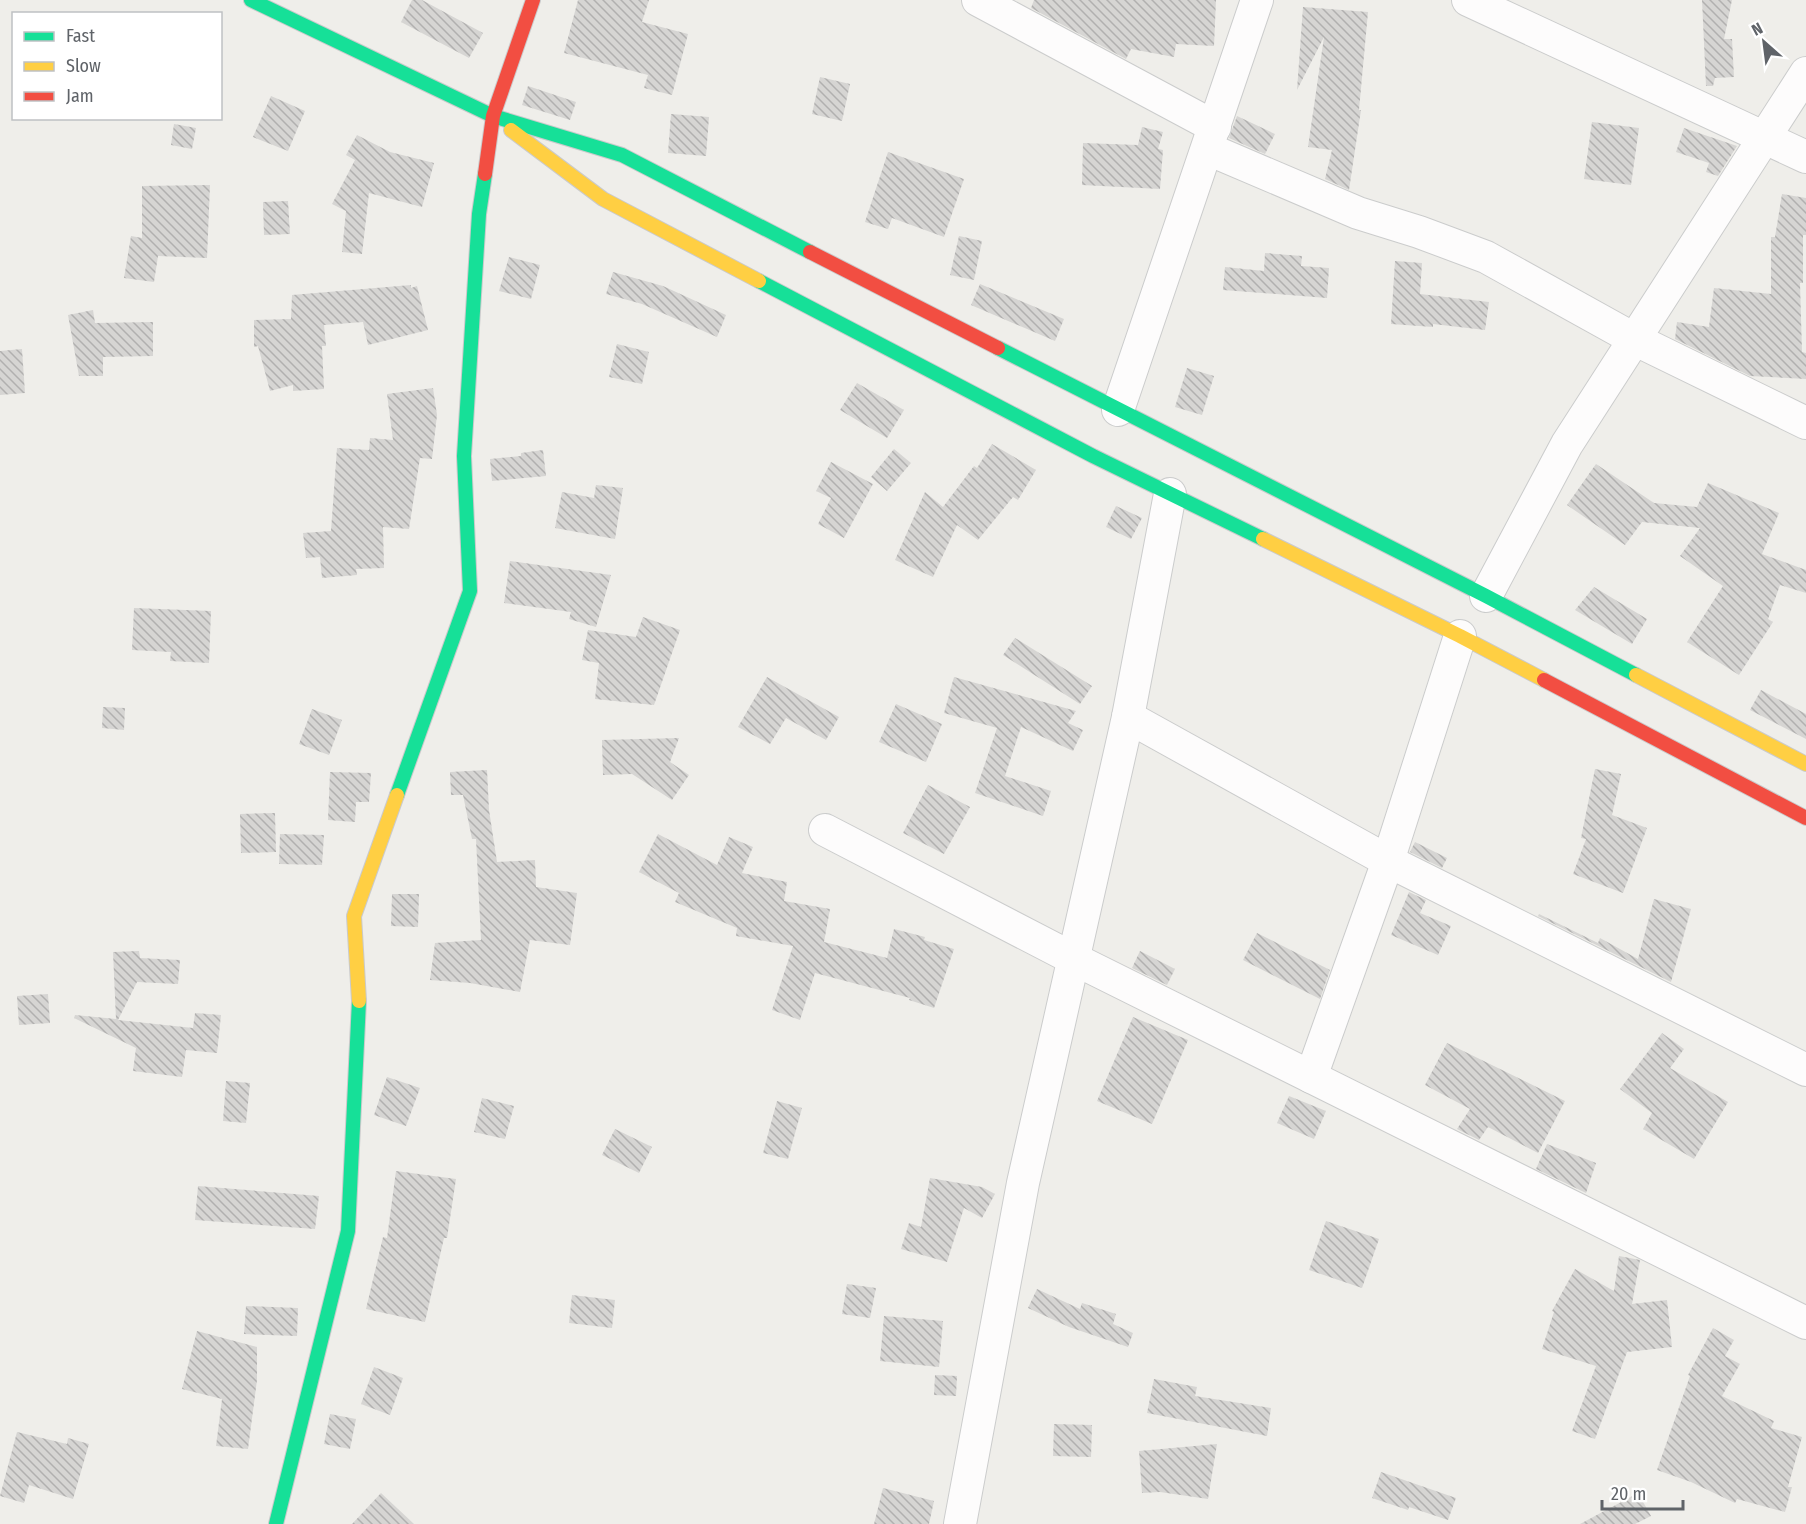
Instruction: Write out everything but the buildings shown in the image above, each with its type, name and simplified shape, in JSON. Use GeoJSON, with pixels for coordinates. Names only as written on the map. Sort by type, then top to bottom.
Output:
{"type":"FeatureCollection","features":[{"type":"Feature","properties":{"kind":"main road"},"geometry":{"type":"LineString","coordinates":[[251,0],[493,116],[622,155],[1486,596],[1806,764]]}},
{"type":"Feature","properties":{"kind":"main road"},"geometry":{"type":"LineString","coordinates":[[276,1524],[348,1231],[359,992],[354,916],[470,591],[464,456],[479,214],[493,116],[533,0]]}},
{"type":"Feature","properties":{"kind":"main road"},"geometry":{"type":"LineString","coordinates":[[493,116],[603,200],[1093,456],[1460,636],[1806,818]]}},
{"type":"Feature","properties":{"kind":"street"},"geometry":{"type":"LineString","coordinates":[[978,0],[1211,138],[1358,213],[1419,232],[1486,257],[1634,339],[1806,423]]}},
{"type":"Feature","properties":{"kind":"street"},"geometry":{"type":"LineString","coordinates":[[1118,410],[1257,0]]}},
{"type":"Feature","properties":{"kind":"street"},"geometry":{"type":"LineString","coordinates":[[1468,0],[1806,157]]}},
{"type":"Feature","properties":{"kind":"street"},"geometry":{"type":"LineString","coordinates":[[1486,596],[1567,444],[1806,73]]}},
{"type":"Feature","properties":{"kind":"street"},"geometry":{"type":"LineString","coordinates":[[960,1524],[1023,1183],[1128,717],[1170,494]]}},
{"type":"Feature","properties":{"kind":"street"},"geometry":{"type":"LineString","coordinates":[[1311,1077],[1388,861],[1460,636]]}},
{"type":"Feature","properties":{"kind":"street"},"geometry":{"type":"LineString","coordinates":[[1128,717],[1388,861],[1806,1070]]}},
{"type":"Feature","properties":{"kind":"street"},"geometry":{"type":"LineString","coordinates":[[825,830],[1074,959],[1806,1323]]}},
{"type":"Feature","properties":{"kind":"traffic: fast"},"geometry":{"type":"LineString","coordinates":[[251,0],[493,116],[622,155],[810,252]]}},
{"type":"Feature","properties":{"kind":"traffic: fast"},"geometry":{"type":"LineString","coordinates":[[397,795],[470,591],[464,456],[479,214],[485,174]]}},
{"type":"Feature","properties":{"kind":"traffic: fast"},"geometry":{"type":"LineString","coordinates":[[759,281],[1093,456],[1263,539]]}},
{"type":"Feature","properties":{"kind":"traffic: fast"},"geometry":{"type":"LineString","coordinates":[[998,348],[1486,596],[1636,675]]}},
{"type":"Feature","properties":{"kind":"traffic: fast"},"geometry":{"type":"LineString","coordinates":[[276,1524],[348,1231],[359,1001]]}},
{"type":"Feature","properties":{"kind":"traffic: slow"},"geometry":{"type":"LineString","coordinates":[[511,130],[603,199],[759,281]]}},
{"type":"Feature","properties":{"kind":"traffic: slow"},"geometry":{"type":"LineString","coordinates":[[1263,539],[1544,680]]}},
{"type":"Feature","properties":{"kind":"traffic: slow"},"geometry":{"type":"LineString","coordinates":[[1636,675],[1806,764]]}},
{"type":"Feature","properties":{"kind":"traffic: slow"},"geometry":{"type":"LineString","coordinates":[[359,1001],[354,916],[397,795]]}},
{"type":"Feature","properties":{"kind":"traffic: jam"},"geometry":{"type":"LineString","coordinates":[[485,174],[493,116],[533,0]]}},
{"type":"Feature","properties":{"kind":"traffic: jam"},"geometry":{"type":"LineString","coordinates":[[810,252],[998,348]]}},
{"type":"Feature","properties":{"kind":"traffic: jam"},"geometry":{"type":"LineString","coordinates":[[1544,680],[1806,818]]}}]}
